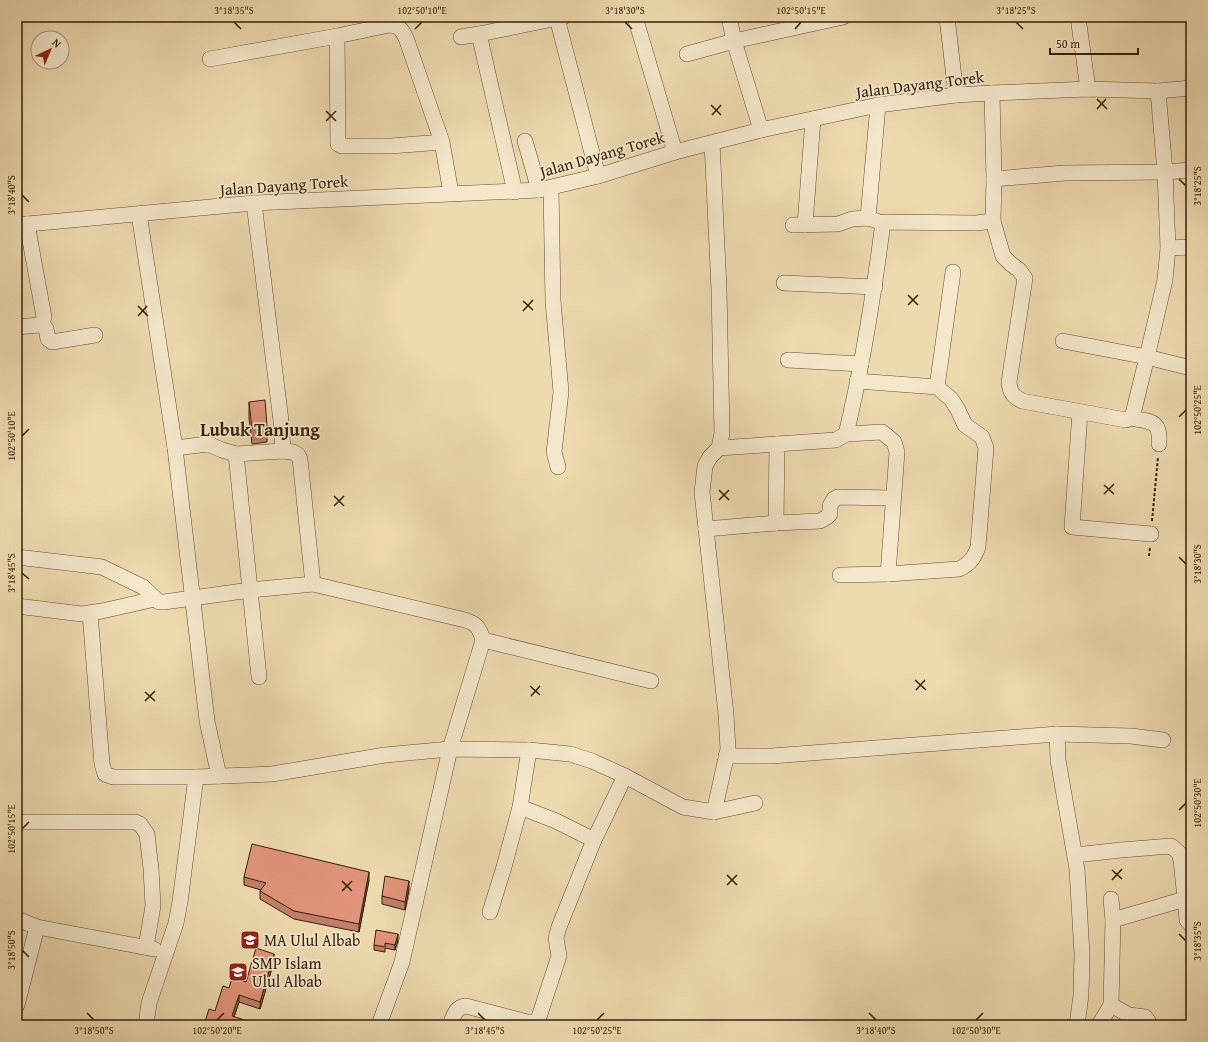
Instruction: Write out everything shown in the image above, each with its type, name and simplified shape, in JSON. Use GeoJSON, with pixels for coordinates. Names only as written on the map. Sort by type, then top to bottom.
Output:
{"type":"FeatureCollection","features":[{"type":"Feature","properties":{"kind":"street"},"geometry":{"type":"LineString","coordinates":[[635,17],[675,152]]}},
{"type":"Feature","properties":{"kind":"street"},"geometry":{"type":"LineString","coordinates":[[729,17],[734,41],[761,130]]}},
{"type":"Feature","properties":{"kind":"street"},"geometry":{"type":"LineString","coordinates":[[687,54],[734,41],[843,17]]}},
{"type":"Feature","properties":{"kind":"street"},"geometry":{"type":"LineString","coordinates":[[947,17],[956,95]]}},
{"type":"Feature","properties":{"kind":"street"},"geometry":{"type":"LineString","coordinates":[[1078,17],[1088,89]]}},
{"type":"Feature","properties":{"kind":"street"},"geometry":{"type":"LineString","coordinates":[[461,37],[560,18],[598,176]]}},
{"type":"Feature","properties":{"kind":"street"},"geometry":{"type":"LineString","coordinates":[[210,59],[337,36],[389,24],[396,25],[403,31],[406,38],[442,142],[451,193]]}},
{"type":"Feature","properties":{"kind":"street"},"geometry":{"type":"LineString","coordinates":[[479,34],[515,192]]}},
{"type":"Feature","properties":{"kind":"street"},"geometry":{"type":"LineString","coordinates":[[337,36],[338,144],[342,146],[391,146],[442,142]]}},
{"type":"Feature","properties":{"kind":"street","name":"Jalan Dayang Torek"},"geometry":{"type":"LineString","coordinates":[[22,224],[254,203],[451,193],[515,192],[545,189],[598,176],[675,152],[761,130],[878,105],[956,95],[992,93],[1088,89],[1158,91],[1191,88]]}},
{"type":"Feature","properties":{"kind":"street"},"geometry":{"type":"LineString","coordinates":[[1130,418],[1133,414],[1165,280],[1168,248],[1165,172],[1158,91]]}},
{"type":"Feature","properties":{"kind":"street"},"geometry":{"type":"LineString","coordinates":[[992,93],[994,179],[993,221],[1003,256],[1020,270],[1025,278],[1009,382],[1010,391],[1014,397],[1022,401],[1126,420],[1130,418],[1153,423],[1160,431],[1159,444]]}},
{"type":"Feature","properties":{"kind":"street"},"geometry":{"type":"LineString","coordinates":[[846,434],[875,287],[878,105]]}},
{"type":"Feature","properties":{"kind":"street"},"geometry":{"type":"LineString","coordinates":[[813,119],[799,225],[838,224],[852,219],[976,223],[993,221]]}},
{"type":"Feature","properties":{"kind":"street"},"geometry":{"type":"LineString","coordinates":[[525,141],[545,189],[561,392],[554,452],[558,467]]}},
{"type":"Feature","properties":{"kind":"street"},"geometry":{"type":"LineString","coordinates":[[712,143],[719,289],[722,433],[719,448],[710,457],[705,466],[702,492],[726,714],[728,749],[714,812]]}},
{"type":"Feature","properties":{"kind":"street"},"geometry":{"type":"LineString","coordinates":[[994,179],[1065,174],[1191,170]]}},
{"type":"Feature","properties":{"kind":"street"},"geometry":{"type":"LineString","coordinates":[[254,203],[280,413],[283,451]]}},
{"type":"Feature","properties":{"kind":"street"},"geometry":{"type":"LineString","coordinates":[[139,214],[175,448],[191,598],[207,721],[219,776]]}},
{"type":"Feature","properties":{"kind":"street"},"geometry":{"type":"LineString","coordinates":[[17,327],[39,325],[42,323],[44,317],[22,224]]}},
{"type":"Feature","properties":{"kind":"street"},"geometry":{"type":"LineString","coordinates":[[1168,248],[1191,247]]}},
{"type":"Feature","properties":{"kind":"street"},"geometry":{"type":"LineString","coordinates":[[937,387],[952,272]]}},
{"type":"Feature","properties":{"kind":"street"},"geometry":{"type":"LineString","coordinates":[[784,282],[875,287]]}},
{"type":"Feature","properties":{"kind":"street"},"geometry":{"type":"LineString","coordinates":[[42,323],[46,328],[47,337],[50,342],[95,335]]}},
{"type":"Feature","properties":{"kind":"street"},"geometry":{"type":"LineString","coordinates":[[1063,341],[1147,357],[1191,368]]}},
{"type":"Feature","properties":{"kind":"street"},"geometry":{"type":"LineString","coordinates":[[788,360],[861,364]]}},
{"type":"Feature","properties":{"kind":"street"},"geometry":{"type":"LineString","coordinates":[[840,575],[888,574],[959,569],[967,565],[974,558],[978,547],[986,448],[982,436],[965,425],[951,399],[937,387],[857,381]]}},
{"type":"Feature","properties":{"kind":"street"},"geometry":{"type":"LineString","coordinates":[[1080,412],[1072,527],[1151,534]]}},
{"type":"Feature","properties":{"kind":"street"},"geometry":{"type":"LineString","coordinates":[[719,448],[836,440],[846,434],[882,432],[894,442],[897,452],[888,574]]}},
{"type":"Feature","properties":{"kind":"street"},"geometry":{"type":"LineString","coordinates":[[175,448],[208,444],[236,454],[283,451],[293,452],[298,455],[300,459],[313,584]]}},
{"type":"Feature","properties":{"kind":"street"},"geometry":{"type":"LineString","coordinates":[[776,523],[777,444]]}},
{"type":"Feature","properties":{"kind":"street"},"geometry":{"type":"LineString","coordinates":[[236,454],[259,677]]}},
{"type":"Feature","properties":{"kind":"street"},"geometry":{"type":"LineString","coordinates":[[706,529],[820,521],[830,514],[830,506],[834,499],[838,497],[893,498]]}},
{"type":"Feature","properties":{"kind":"street"},"geometry":{"type":"LineString","coordinates":[[17,557],[102,567],[143,587],[159,602],[250,590],[313,584],[473,622],[480,629],[483,640],[450,749],[402,962],[379,1025]]}},
{"type":"Feature","properties":{"kind":"street"},"geometry":{"type":"LineString","coordinates":[[17,606],[82,614],[155,598]]}},
{"type":"Feature","properties":{"kind":"street"},"geometry":{"type":"LineString","coordinates":[[90,613],[102,764],[105,774],[114,777],[196,777],[272,774],[385,755],[450,749],[529,750],[570,754],[592,761],[625,776],[683,807],[714,812],[755,803]]}},
{"type":"Feature","properties":{"kind":"street"},"geometry":{"type":"LineString","coordinates":[[483,640],[651,681]]}},
{"type":"Feature","properties":{"kind":"street"},"geometry":{"type":"LineString","coordinates":[[726,756],[772,756],[1057,734],[1131,736],[1163,740]]}},
{"type":"Feature","properties":{"kind":"street"},"geometry":{"type":"LineString","coordinates":[[1057,734],[1058,760],[1077,869],[1082,954],[1081,995],[1077,1025]]}},
{"type":"Feature","properties":{"kind":"street"},"geometry":{"type":"LineString","coordinates":[[490,912],[520,807],[529,750]]}},
{"type":"Feature","properties":{"kind":"street"},"geometry":{"type":"LineString","coordinates":[[450,1025],[455,1011],[466,1006],[528,1022],[538,1020],[559,956],[556,938],[559,927],[594,840],[625,776]]}},
{"type":"Feature","properties":{"kind":"street"},"geometry":{"type":"LineString","coordinates":[[146,1025],[149,1003],[176,923],[196,777]]}},
{"type":"Feature","properties":{"kind":"street"},"geometry":{"type":"LineString","coordinates":[[520,807],[594,840]]}},
{"type":"Feature","properties":{"kind":"street"},"geometry":{"type":"LineString","coordinates":[[17,822],[135,822],[140,824],[146,834],[151,869],[153,906],[146,947]]}},
{"type":"Feature","properties":{"kind":"street"},"geometry":{"type":"LineString","coordinates":[[1075,855],[1171,846],[1179,853],[1181,860],[1187,920],[1191,925]]}},
{"type":"Feature","properties":{"kind":"street"},"geometry":{"type":"LineString","coordinates":[[1099,1025],[1111,1005],[1113,920],[1111,899]]}},
{"type":"Feature","properties":{"kind":"street"},"geometry":{"type":"LineString","coordinates":[[1113,920],[1185,899]]}},
{"type":"Feature","properties":{"kind":"street"},"geometry":{"type":"LineString","coordinates":[[17,919],[37,927],[146,947],[167,953]]}},
{"type":"Feature","properties":{"kind":"street"},"geometry":{"type":"LineString","coordinates":[[17,1005],[37,927]]}},
{"type":"Feature","properties":{"kind":"street"},"geometry":{"type":"LineString","coordinates":[[1111,1005],[1128,1015],[1145,1017],[1148,1020],[1148,1025]]}},
{"type":"Feature","properties":{"kind":"path"},"geometry":{"type":"LineString","coordinates":[[1149,556],[1159,444]]}},
{"type":"Feature","properties":{"kind":"building"},"geometry":{"type":"Polygon","coordinates":[[[265,400],[267,426],[252,428],[249,402],[265,400]]]}},
{"type":"Feature","properties":{"kind":"building"},"geometry":{"type":"Polygon","coordinates":[[[252,844],[369,872],[359,924],[294,911],[260,891],[266,883],[244,877],[252,844]]]}},
{"type":"Feature","properties":{"kind":"building"},"geometry":{"type":"Polygon","coordinates":[[[385,876],[409,881],[405,902],[382,896],[385,876]]]}},
{"type":"Feature","properties":{"kind":"building"},"geometry":{"type":"Polygon","coordinates":[[[376,930],[398,934],[395,945],[385,943],[385,947],[374,945],[376,930]]]}},
{"type":"Feature","properties":{"kind":"building"},"geometry":{"type":"Polygon","coordinates":[[[256,948],[274,954],[260,1002],[239,995],[232,1016],[254,1023],[253,1025],[204,1025],[209,1009],[215,1011],[223,986],[229,988],[232,978],[246,982],[256,948]]]}},
{"type":"Feature","properties":{"kind":"place","name":"MA Ulul Albab"},"geometry":{"type":"Point","coordinates":[250,940]}},
{"type":"Feature","properties":{"kind":"place","name":"SMP Islam Ulul Albab"},"geometry":{"type":"Point","coordinates":[238,972]}},
{"type":"Feature","properties":{"kind":"district","name":"Lubuk Tanjung"},"geometry":{"type":"Point","coordinates":[260,429]}}]}
